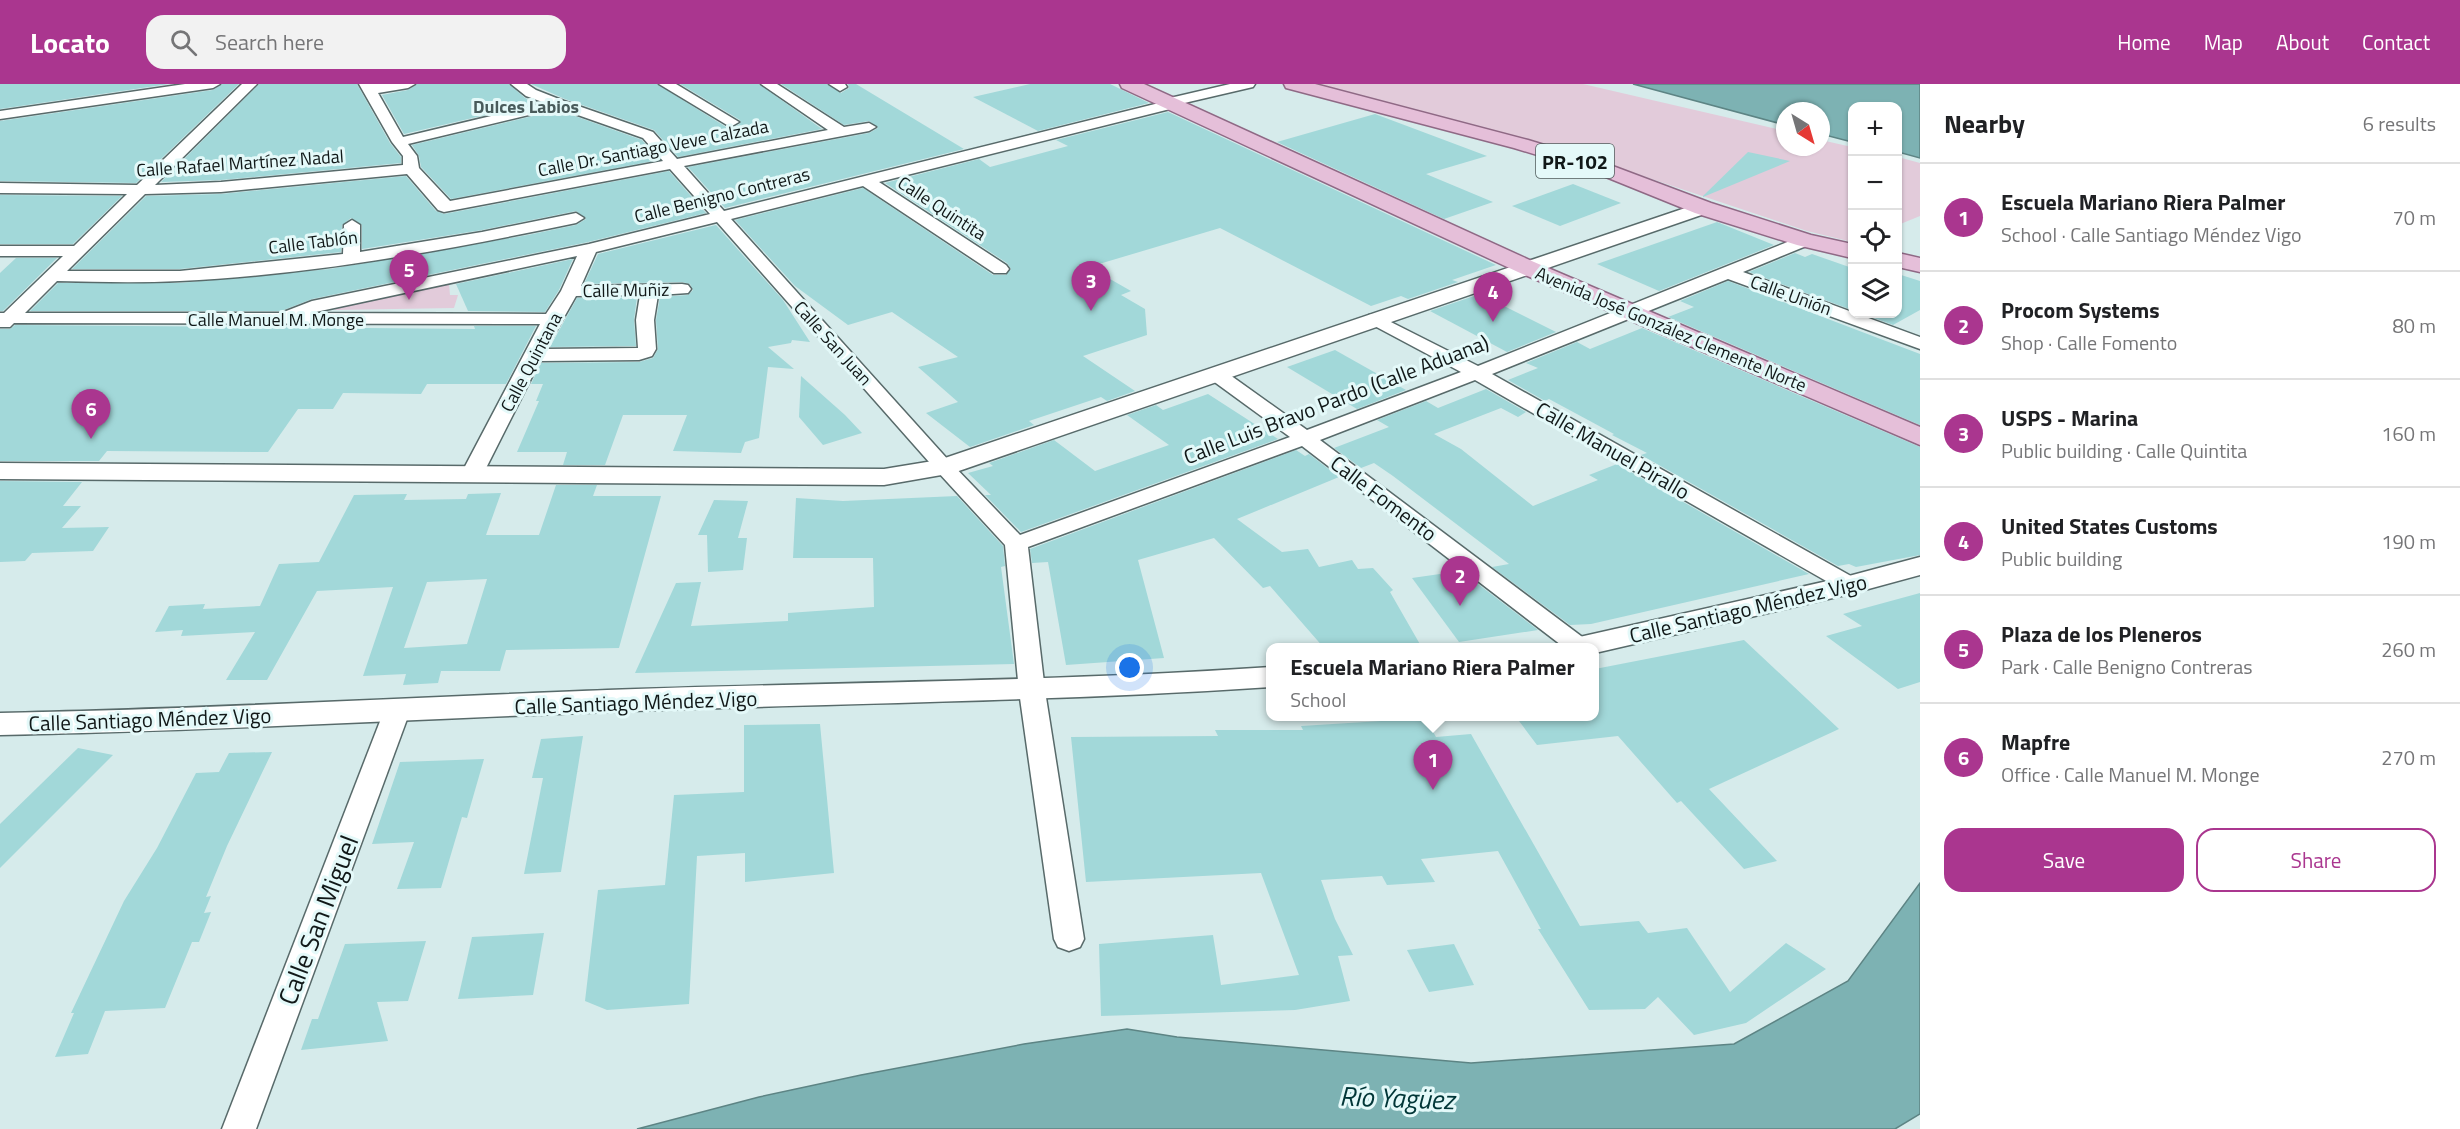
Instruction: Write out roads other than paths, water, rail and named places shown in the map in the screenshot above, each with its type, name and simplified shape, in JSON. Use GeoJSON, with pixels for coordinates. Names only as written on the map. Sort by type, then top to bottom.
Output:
{"type":"FeatureCollection","features":[{"type":"Feature","properties":{"kind":"main road","name":"Avenida José González Clemente Norte"},"geometry":{"type":"LineString","coordinates":[[1129,84],[1526,267],[1920,437]]}},
{"type":"Feature","properties":{"kind":"main road","name":"PR-102"},"geometry":{"type":"LineString","coordinates":[[1293,84],[1521,144],[1603,169],[1703,208],[1805,240],[1848,250]]}},
{"type":"Feature","properties":{"kind":"main road"},"geometry":{"type":"LineString","coordinates":[[1902,261],[1920,265]]}},
{"type":"Feature","properties":{"kind":"street"},"geometry":{"type":"LineString","coordinates":[[0,115],[55,102],[213,84]]}},
{"type":"Feature","properties":{"kind":"street"},"geometry":{"type":"LineString","coordinates":[[3,320],[52,276],[250,84]]}},
{"type":"Feature","properties":{"kind":"street"},"geometry":{"type":"LineString","coordinates":[[408,84],[368,87],[399,142],[410,156],[411,169]]}},
{"type":"Feature","properties":{"kind":"street","name":"Calle San Juan"},"geometry":{"type":"LineString","coordinates":[[518,84],[531,93],[559,104],[648,135],[944,467],[1016,544]]}},
{"type":"Feature","properties":{"kind":"street"},"geometry":{"type":"LineString","coordinates":[[666,84],[732,122]]}},
{"type":"Feature","properties":{"kind":"street"},"geometry":{"type":"LineString","coordinates":[[768,84],[841,132]]}},
{"type":"Feature","properties":{"kind":"street","name":"Calle Benigno Contreras"},"geometry":{"type":"LineString","coordinates":[[281,320],[312,306],[589,249],[1248,84]]}},
{"type":"Feature","properties":{"kind":"street"},"geometry":{"type":"LineString","coordinates":[[399,142],[559,104]]}},
{"type":"Feature","properties":{"kind":"street","name":"Calle Dr. Santiago Veve Calzada"},"geometry":{"type":"LineString","coordinates":[[411,169],[443,203],[444,207],[672,162],[869,127]]}},
{"type":"Feature","properties":{"kind":"street","name":"Calle Rafael Martínez Nadal"},"geometry":{"type":"LineString","coordinates":[[0,188],[140,190],[221,187],[411,169]]}},
{"type":"Feature","properties":{"kind":"street","name":"Calle Quintita"},"geometry":{"type":"LineString","coordinates":[[864,179],[1000,269]]}},
{"type":"Feature","properties":{"kind":"street"},"geometry":{"type":"LineString","coordinates":[[0,471],[884,477],[944,467],[1703,208]]}},
{"type":"Feature","properties":{"kind":"street","name":"Calle Tablón"},"geometry":{"type":"LineString","coordinates":[[52,276],[197,275],[351,257],[576,218]]}},
{"type":"Feature","properties":{"kind":"street"},"geometry":{"type":"LineString","coordinates":[[351,257],[352,225]]}},
{"type":"Feature","properties":{"kind":"street","name":"Calle Luis Bravo Pardo (Calle Aduana)"},"geometry":{"type":"LineString","coordinates":[[1016,544],[1306,439],[1633,312],[1805,240]]}},
{"type":"Feature","properties":{"kind":"street","name":"Calle Quintana"},"geometry":{"type":"LineString","coordinates":[[472,474],[552,319],[570,291],[589,249]]}},
{"type":"Feature","properties":{"kind":"street"},"geometry":{"type":"LineString","coordinates":[[0,251],[78,251]]}},
{"type":"Feature","properties":{"kind":"street","name":"Calle Unión"},"geometry":{"type":"LineString","coordinates":[[1729,273],[1920,343]]}},
{"type":"Feature","properties":{"kind":"street","name":"Calle Muñiz"},"geometry":{"type":"LineString","coordinates":[[570,291],[682,289]]}},
{"type":"Feature","properties":{"kind":"street"},"geometry":{"type":"LineString","coordinates":[[534,355],[639,354],[645,352],[647,349],[645,320],[650,291]]}},
{"type":"Feature","properties":{"kind":"street","name":"Calle Manuel M. Monge"},"geometry":{"type":"LineString","coordinates":[[3,320],[552,319]]}},
{"type":"Feature","properties":{"kind":"street","name":"Calle Manuel Pirallo"},"geometry":{"type":"LineString","coordinates":[[1375,319],[1475,372],[1850,585]]}},
{"type":"Feature","properties":{"kind":"street"},"geometry":{"type":"LineString","coordinates":[[1895,334],[1920,324]]}},
{"type":"Feature","properties":{"kind":"street","name":"Calle Fomento"},"geometry":{"type":"LineString","coordinates":[[1216,374],[1306,439],[1575,643]]}},
{"type":"Feature","properties":{"kind":"street"},"geometry":{"type":"LineString","coordinates":[[1016,544],[1032,691],[1070,939]]}},
{"type":"Feature","properties":{"kind":"street","name":"Calle Santiago Méndez Vigo"},"geometry":{"type":"LineString","coordinates":[[1597,643],[1850,585],[1920,566]]}},
{"type":"Feature","properties":{"kind":"street","name":"Calle Santiago Méndez Vigo"},"geometry":{"type":"LineString","coordinates":[[0,724],[132,722],[608,701],[1032,691],[1266,677]]}},
{"type":"Feature","properties":{"kind":"street","name":"Calle San Miguel"},"geometry":{"type":"LineString","coordinates":[[239,1129],[397,711]]}},
{"type":"Feature","properties":{"kind":"water"},"geometry":{"type":"Polygon","coordinates":[[[1633,84],[1920,84],[1920,158],[1902,153],[1902,102],[1848,102],[1848,141],[1830,136],[1830,102],[1776,102],[1776,123],[1633,84]]]}},
{"type":"Feature","properties":{"kind":"water","name":"Río Yagüez"},"geometry":{"type":"Polygon","coordinates":[[[1920,883],[1920,1114],[1895,1129],[637,1129],[759,1097],[861,1075],[1024,1044],[1127,1029],[1177,1037],[1471,1063],[1734,1044],[1848,981],[1920,883]]]}},
{"type":"Feature","properties":{"kind":"place","name":"Plaza de los Pleneros"},"geometry":{"type":"Point","coordinates":[409,300]}},
{"type":"Feature","properties":{"kind":"place","name":"USPS - Marina"},"geometry":{"type":"Point","coordinates":[1091,311]}},
{"type":"Feature","properties":{"kind":"place","name":"United States Customs"},"geometry":{"type":"Point","coordinates":[1493,322]}},
{"type":"Feature","properties":{"kind":"place","name":"Mapfre"},"geometry":{"type":"Point","coordinates":[91,439]}},
{"type":"Feature","properties":{"kind":"place","name":"Procom Systems"},"geometry":{"type":"Point","coordinates":[1460,606]}},
{"type":"Feature","properties":{"kind":"place","name":"Escuela Mariano Riera Palmer"},"geometry":{"type":"Point","coordinates":[1433,790]}},
{"type":"Feature","properties":{"kind":"district","name":"Dulces Labios"},"geometry":{"type":"Point","coordinates":[526,106]}}]}
